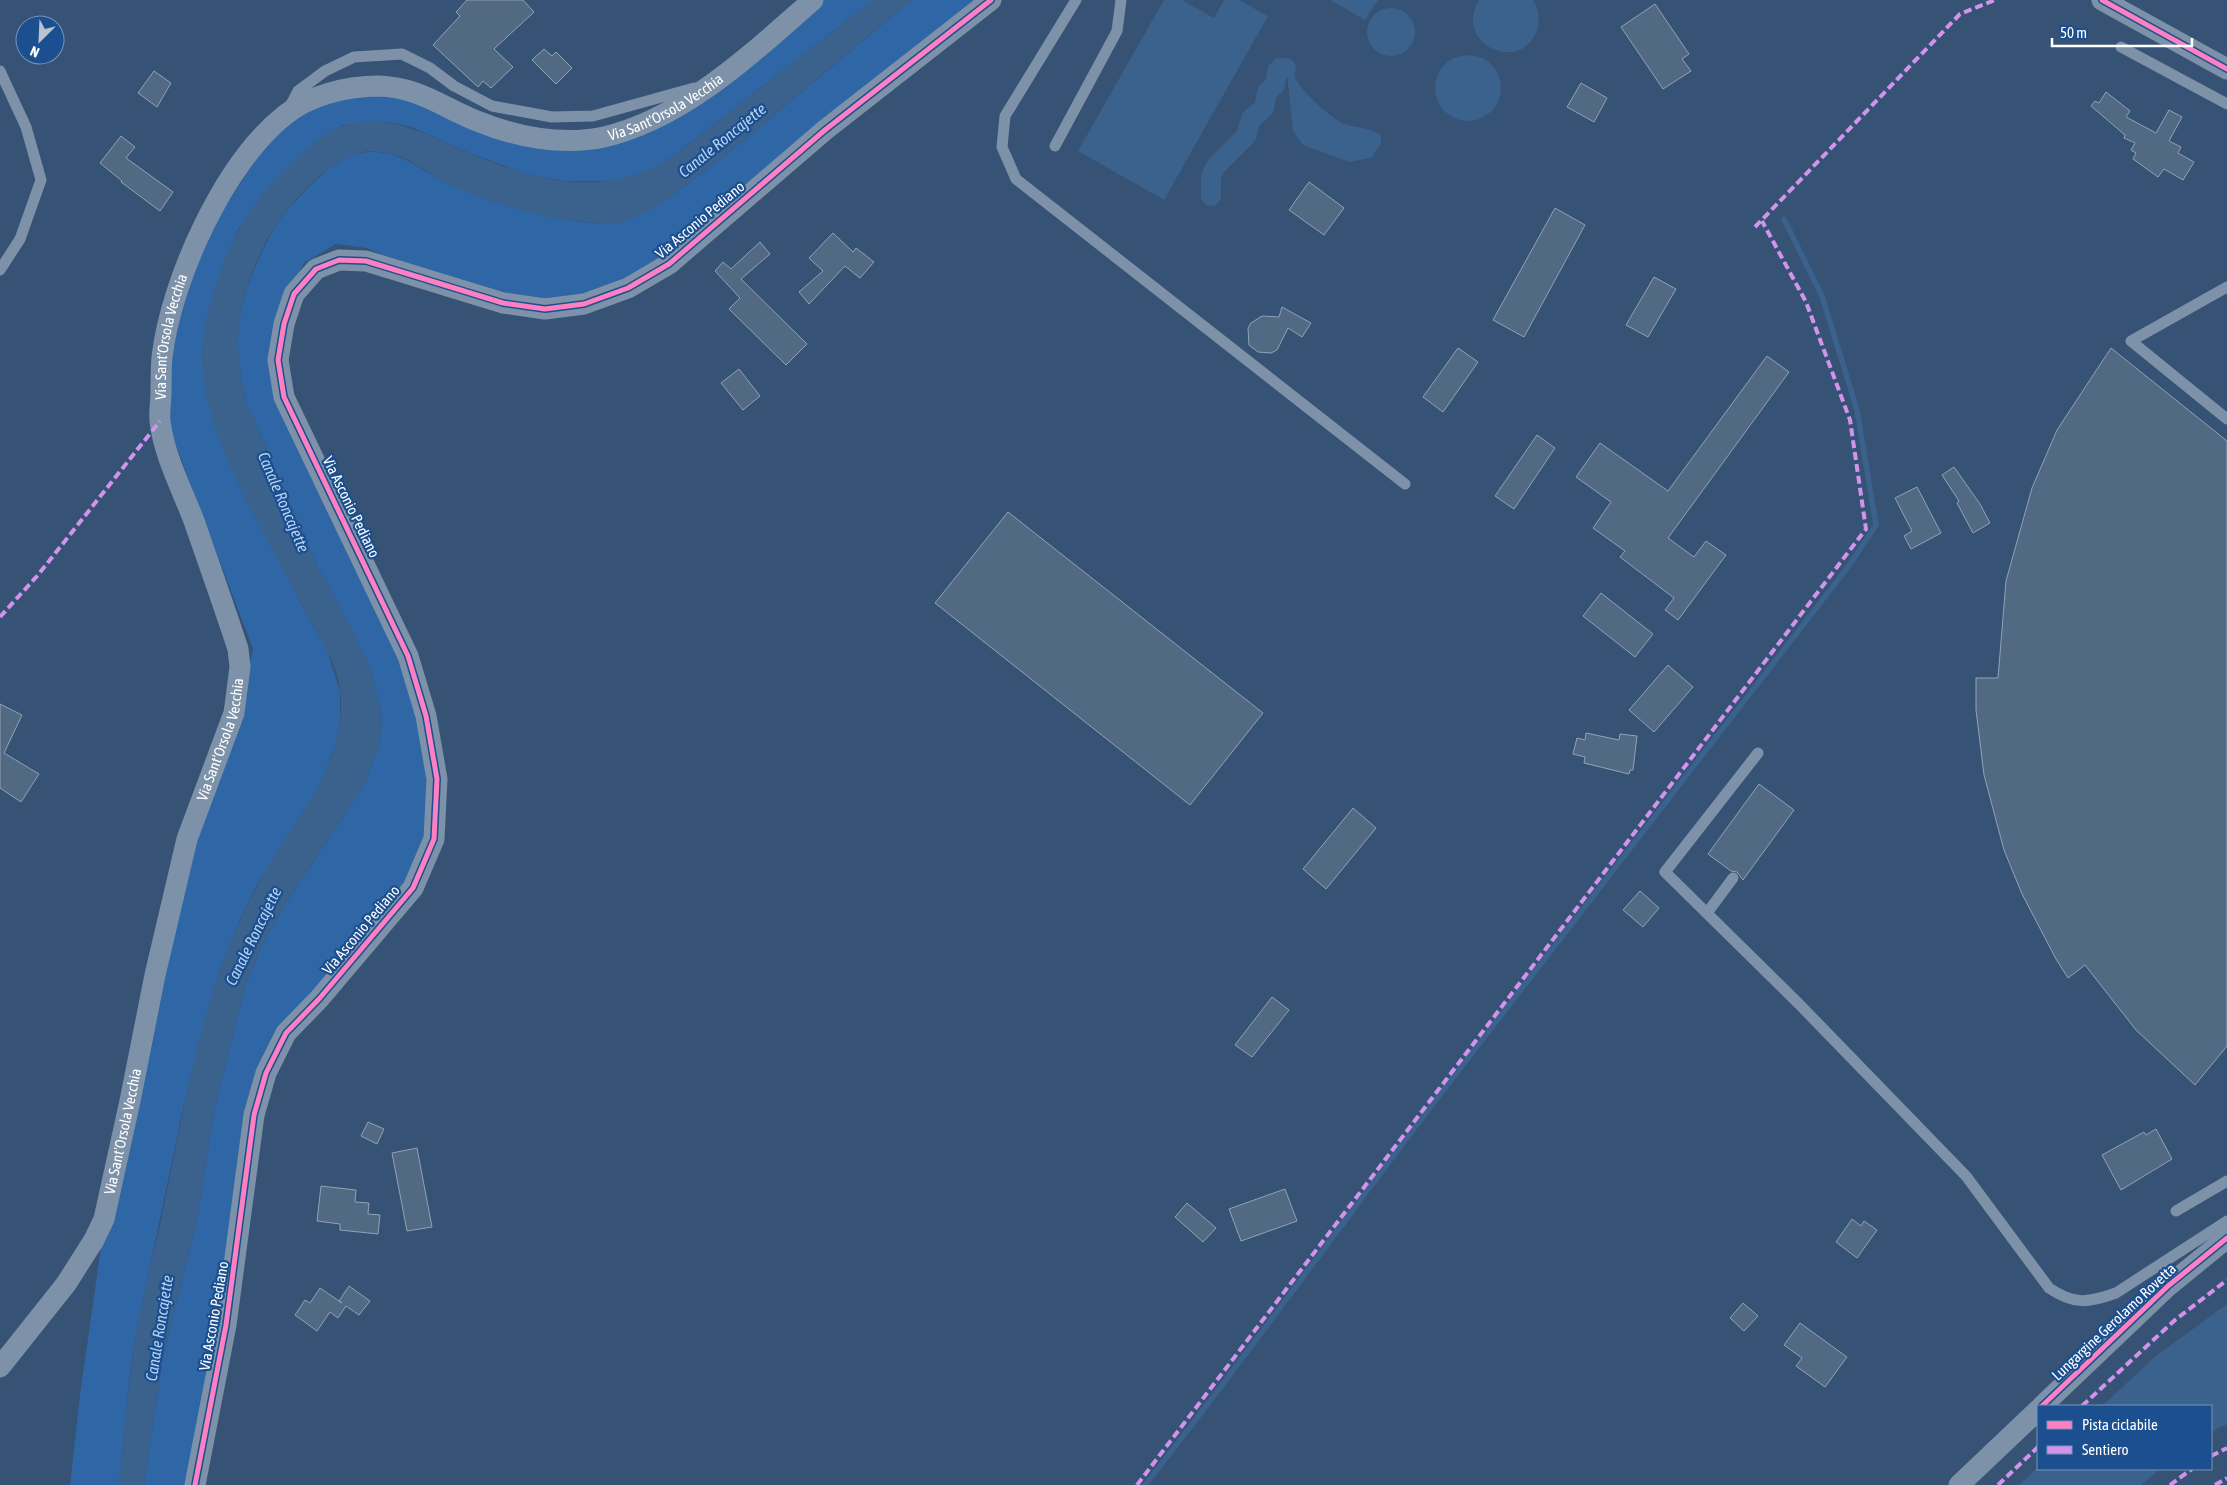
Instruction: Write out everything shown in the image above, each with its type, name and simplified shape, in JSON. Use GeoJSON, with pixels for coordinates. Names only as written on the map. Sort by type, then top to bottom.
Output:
{"type":"FeatureCollection","features":[{"type":"Feature","properties":{"kind":"street"},"geometry":{"type":"LineString","coordinates":[[713,83],[754,51],[813,0]]}},
{"type":"Feature","properties":{"kind":"street","name":"Via Asconio Pediano"},"geometry":{"type":"LineString","coordinates":[[195,1485],[226,1325],[254,1115],[266,1073],[286,1033],[325,992],[413,888],[434,839],[437,779],[426,716],[408,656],[284,397],[278,360],[284,324],[294,294],[316,269],[339,260],[366,261],[503,303],[545,309],[584,304],[628,288],[669,264],[825,130],[992,0]]}},
{"type":"Feature","properties":{"kind":"street"},"geometry":{"type":"LineString","coordinates":[[2102,0],[2227,69]]}},
{"type":"Feature","properties":{"kind":"street","name":"Via Sant'Orsola Vecchia"},"geometry":{"type":"LineString","coordinates":[[0,1367],[66,1284],[90,1246],[104,1219],[155,975],[187,839],[234,712],[240,667],[238,649],[194,520],[168,455],[160,421],[162,356],[174,304],[193,249],[228,183],[262,137],[286,114],[313,98],[339,90],[378,86],[411,89],[477,121],[520,134],[557,141],[603,137],[655,119],[713,83]]}},
{"type":"Feature","properties":{"kind":"street","name":"Lungargine Gerolamo Rovetta"},"geometry":{"type":"LineString","coordinates":[[2043,1405],[2168,1286],[2227,1238]]}},
{"type":"Feature","properties":{"kind":"street"},"geometry":{"type":"LineString","coordinates":[[1959,1485],[2037,1411]]}},
{"type":"Feature","properties":{"kind":"lane"},"geometry":{"type":"LineString","coordinates":[[1076,0],[1005,116],[1002,147],[1016,179],[1405,484]]}},
{"type":"Feature","properties":{"kind":"lane"},"geometry":{"type":"LineString","coordinates":[[1055,146],[1116,31],[1120,0]]}},
{"type":"Feature","properties":{"kind":"lane"},"geometry":{"type":"LineString","coordinates":[[2121,47],[2227,104]]}},
{"type":"Feature","properties":{"kind":"lane","name":"Via Sant'Orsola Vecchia"},"geometry":{"type":"LineString","coordinates":[[286,114],[298,91],[324,71],[354,57],[402,54],[430,68],[454,86],[492,106],[552,117],[593,116],[713,83]]}},
{"type":"Feature","properties":{"kind":"lane"},"geometry":{"type":"LineString","coordinates":[[0,71],[26,127],[40,180],[20,239],[0,270]]}},
{"type":"Feature","properties":{"kind":"lane"},"geometry":{"type":"LineString","coordinates":[[2227,287],[2131,341],[2227,419]]}},
{"type":"Feature","properties":{"kind":"lane"},"geometry":{"type":"LineString","coordinates":[[1758,753],[1665,872],[1966,1176],[2049,1288],[2063,1297],[2079,1302],[2096,1300],[2116,1293],[2227,1221]]}},
{"type":"Feature","properties":{"kind":"lane"},"geometry":{"type":"LineString","coordinates":[[1706,913],[1733,878]]}},
{"type":"Feature","properties":{"kind":"lane"},"geometry":{"type":"LineString","coordinates":[[2176,1211],[2227,1181]]}},
{"type":"Feature","properties":{"kind":"shaded area"},"geometry":{"type":"Polygon","coordinates":[[[816,0],[873,0],[669,159],[652,169],[616,181],[566,181],[529,175],[470,153],[411,127],[388,122],[343,125],[325,135],[266,191],[237,231],[202,352],[206,391],[225,453],[303,608],[327,650],[340,691],[340,722],[336,742],[321,784],[257,885],[240,919],[219,973],[183,1108],[137,1330],[130,1372],[119,1485],[70,1485],[80,1395],[105,1219],[193,841],[233,745],[253,649],[167,422],[169,357],[198,249],[286,113],[412,85],[518,133],[660,125],[816,0]]]}},
{"type":"Feature","properties":{"kind":"shaded area"},"geometry":{"type":"Polygon","coordinates":[[[912,0],[975,0],[667,261],[584,295],[545,301],[503,297],[422,274],[367,248],[336,244],[304,263],[288,296],[272,361],[405,655],[435,780],[431,838],[411,884],[259,1066],[221,1321],[190,1485],[144,1485],[163,1357],[196,1225],[214,1111],[245,987],[261,947],[279,914],[364,785],[379,746],[382,718],[371,671],[356,637],[318,567],[247,404],[238,358],[240,318],[250,279],[270,236],[287,210],[321,176],[342,160],[367,152],[379,152],[400,157],[449,184],[510,207],[561,219],[585,222],[607,223],[633,218],[666,200],[753,133],[912,0]]]}},
{"type":"Feature","properties":{"kind":"water","name":"Canale Roncajette"},"geometry":{"type":"Polygon","coordinates":[[[873,0],[912,0],[712,165],[666,200],[641,215],[624,221],[606,223],[560,219],[510,207],[487,199],[449,184],[399,156],[370,151],[345,158],[319,177],[283,215],[267,240],[249,282],[239,320],[239,359],[247,404],[318,567],[356,637],[371,671],[382,718],[379,746],[364,785],[279,914],[261,947],[245,987],[214,1111],[196,1225],[163,1357],[144,1485],[119,1485],[129,1388],[140,1314],[189,1084],[212,994],[240,920],[254,891],[321,780],[336,743],[340,723],[340,687],[332,661],[237,481],[212,417],[204,385],[202,355],[206,321],[222,266],[237,233],[268,187],[293,161],[330,132],[346,125],[360,122],[374,121],[400,125],[505,167],[560,180],[587,182],[614,180],[641,172],[669,159],[873,0]]]}},
{"type":"Feature","properties":{"kind":"water"},"geometry":{"type":"Polygon","coordinates":[[[1164,0],[1182,0],[1214,18],[1224,0],[1239,0],[1268,16],[1164,200],[1078,151],[1164,0]]]}},
{"type":"Feature","properties":{"kind":"water"},"geometry":{"type":"Polygon","coordinates":[[[1330,0],[1378,0],[1365,20],[1330,0]]]}},
{"type":"Feature","properties":{"kind":"water"},"geometry":{"type":"Polygon","coordinates":[[[1479,0],[1533,0],[1538,10],[1538,22],[1537,30],[1529,43],[1518,51],[1505,52],[1492,49],[1482,41],[1475,30],[1473,16],[1479,0]]]}},
{"type":"Feature","properties":{"kind":"water"},"geometry":{"type":"Polygon","coordinates":[[[1391,8],[1400,10],[1408,15],[1413,23],[1415,32],[1413,41],[1408,49],[1400,54],[1391,56],[1382,54],[1374,49],[1369,41],[1367,32],[1369,23],[1374,15],[1382,10],[1391,8]]]}},
{"type":"Feature","properties":{"kind":"water"},"geometry":{"type":"Polygon","coordinates":[[[1462,55],[1474,55],[1486,60],[1496,70],[1501,82],[1499,101],[1486,116],[1474,121],[1462,121],[1450,116],[1440,106],[1435,94],[1435,82],[1440,70],[1450,60],[1462,55]]]}},
{"type":"Feature","properties":{"kind":"water"},"geometry":{"type":"Polygon","coordinates":[[[1291,62],[1296,80],[1325,111],[1345,124],[1371,130],[1381,135],[1381,143],[1371,158],[1349,162],[1303,145],[1293,131],[1286,64],[1291,62]]]}},
{"type":"Feature","properties":{"kind":"water"},"geometry":{"type":"Polygon","coordinates":[[[2227,1304],[2227,1424],[2212,1432],[2212,1405],[2103,1405],[2156,1356],[2227,1304]]]}},
{"type":"Feature","properties":{"kind":"water"},"geometry":{"type":"Polygon","coordinates":[[[2037,1468],[2037,1470],[2159,1470],[2141,1485],[2019,1485],[2037,1468]]]}},
{"type":"Feature","properties":{"kind":"building"},"geometry":{"type":"Polygon","coordinates":[[[467,0],[523,0],[534,12],[494,49],[513,67],[491,88],[483,81],[478,87],[433,45],[460,16],[456,12],[467,0]]]}},
{"type":"Feature","properties":{"kind":"building"},"geometry":{"type":"Polygon","coordinates":[[[1655,4],[1689,54],[1682,59],[1691,71],[1663,89],[1621,27],[1655,4]]]}},
{"type":"Feature","properties":{"kind":"building"},"geometry":{"type":"Polygon","coordinates":[[[544,49],[552,56],[556,52],[572,68],[556,84],[532,60],[544,49]]]}},
{"type":"Feature","properties":{"kind":"building"},"geometry":{"type":"Polygon","coordinates":[[[154,71],[171,83],[157,107],[138,93],[154,71]]]}},
{"type":"Feature","properties":{"kind":"building"},"geometry":{"type":"Polygon","coordinates":[[[1581,83],[1607,98],[1594,122],[1567,107],[1581,83]]]}},
{"type":"Feature","properties":{"kind":"building"},"geometry":{"type":"Polygon","coordinates":[[[2106,92],[2130,111],[2126,117],[2156,133],[2169,110],[2182,117],[2169,141],[2181,147],[2178,153],[2194,162],[2183,180],[2164,169],[2158,177],[2133,159],[2136,153],[2131,150],[2135,143],[2124,138],[2125,135],[2091,106],[2095,101],[2099,103],[2106,92]]]}},
{"type":"Feature","properties":{"kind":"building"},"geometry":{"type":"Polygon","coordinates":[[[121,136],[135,147],[126,158],[173,192],[160,211],[121,182],[100,163],[121,136]]]}},
{"type":"Feature","properties":{"kind":"building"},"geometry":{"type":"Polygon","coordinates":[[[1309,182],[1344,208],[1324,235],[1289,210],[1309,182]]]}},
{"type":"Feature","properties":{"kind":"building"},"geometry":{"type":"Polygon","coordinates":[[[1555,208],[1585,225],[1524,337],[1493,320],[1555,208]]]}},
{"type":"Feature","properties":{"kind":"building"},"geometry":{"type":"Polygon","coordinates":[[[833,233],[853,252],[856,248],[874,262],[860,278],[845,266],[809,304],[799,292],[823,271],[809,258],[833,233]]]}},
{"type":"Feature","properties":{"kind":"building"},"geometry":{"type":"Polygon","coordinates":[[[760,242],[770,254],[741,279],[807,344],[786,365],[729,309],[740,298],[715,271],[723,262],[731,269],[760,242]]]}},
{"type":"Feature","properties":{"kind":"building"},"geometry":{"type":"Polygon","coordinates":[[[1654,277],[1676,289],[1648,337],[1626,325],[1654,277]]]}},
{"type":"Feature","properties":{"kind":"building"},"geometry":{"type":"Polygon","coordinates":[[[1282,307],[1311,323],[1302,337],[1288,328],[1277,350],[1271,353],[1258,352],[1249,345],[1248,328],[1251,323],[1262,316],[1279,317],[1282,307]]]}},
{"type":"Feature","properties":{"kind":"building"},"geometry":{"type":"Polygon","coordinates":[[[1458,348],[1478,362],[1443,412],[1423,397],[1458,348]]]}},
{"type":"Feature","properties":{"kind":"building"},"geometry":{"type":"Polygon","coordinates":[[[2111,348],[2227,441],[2227,1046],[2195,1085],[2136,1030],[2085,965],[2068,978],[2056,959],[2022,894],[2004,850],[1984,775],[1976,710],[1976,678],[1998,678],[2006,581],[2032,488],[2057,430],[2111,348]]]}},
{"type":"Feature","properties":{"kind":"building"},"geometry":{"type":"Polygon","coordinates":[[[1767,356],[1789,372],[1668,538],[1694,557],[1706,541],[1726,555],[1678,620],[1665,610],[1674,598],[1620,557],[1625,551],[1593,528],[1611,502],[1576,477],[1600,443],[1668,491],[1767,356]]]}},
{"type":"Feature","properties":{"kind":"building"},"geometry":{"type":"Polygon","coordinates":[[[739,369],[760,396],[743,410],[721,383],[739,369]]]}},
{"type":"Feature","properties":{"kind":"building"},"geometry":{"type":"Polygon","coordinates":[[[1537,435],[1555,448],[1514,509],[1495,496],[1537,435]]]}},
{"type":"Feature","properties":{"kind":"building"},"geometry":{"type":"Polygon","coordinates":[[[1954,467],[1980,504],[1990,523],[1973,533],[1957,503],[1959,501],[1942,475],[1954,467]]]}},
{"type":"Feature","properties":{"kind":"building"},"geometry":{"type":"Polygon","coordinates":[[[1917,487],[1941,533],[1911,549],[1904,536],[1912,531],[1895,498],[1917,487]]]}},
{"type":"Feature","properties":{"kind":"building"},"geometry":{"type":"Polygon","coordinates":[[[1008,512],[1263,713],[1190,805],[935,603],[1008,512]]]}},
{"type":"Feature","properties":{"kind":"building"},"geometry":{"type":"Polygon","coordinates":[[[1601,593],[1653,634],[1635,657],[1583,616],[1601,593]]]}},
{"type":"Feature","properties":{"kind":"building"},"geometry":{"type":"Polygon","coordinates":[[[1668,665],[1693,687],[1654,732],[1629,710],[1668,665]]]}},
{"type":"Feature","properties":{"kind":"building"},"geometry":{"type":"Polygon","coordinates":[[[0,704],[22,715],[4,753],[39,774],[21,802],[0,788],[0,704]]]}},
{"type":"Feature","properties":{"kind":"building"},"geometry":{"type":"Polygon","coordinates":[[[1586,733],[1619,740],[1620,734],[1637,736],[1633,770],[1630,770],[1629,774],[1584,763],[1585,757],[1573,754],[1577,738],[1585,740],[1586,733]]]}},
{"type":"Feature","properties":{"kind":"building"},"geometry":{"type":"Polygon","coordinates":[[[1759,784],[1794,810],[1743,880],[1737,872],[1731,871],[1708,854],[1759,784]]]}},
{"type":"Feature","properties":{"kind":"building"},"geometry":{"type":"Polygon","coordinates":[[[1353,808],[1376,828],[1326,889],[1303,869],[1353,808]]]}},
{"type":"Feature","properties":{"kind":"building"},"geometry":{"type":"Polygon","coordinates":[[[1640,891],[1659,908],[1643,927],[1623,910],[1640,891]]]}},
{"type":"Feature","properties":{"kind":"building"},"geometry":{"type":"Polygon","coordinates":[[[1272,997],[1289,1010],[1252,1057],[1235,1045],[1272,997]]]}},
{"type":"Feature","properties":{"kind":"building"},"geometry":{"type":"Polygon","coordinates":[[[368,1122],[384,1129],[377,1144],[361,1136],[368,1122]]]}},
{"type":"Feature","properties":{"kind":"building"},"geometry":{"type":"Polygon","coordinates":[[[2156,1129],[2172,1159],[2121,1190],[2102,1155],[2144,1132],[2146,1135],[2156,1129]]]}},
{"type":"Feature","properties":{"kind":"building"},"geometry":{"type":"Polygon","coordinates":[[[417,1148],[432,1227],[407,1231],[392,1153],[417,1148]]]}},
{"type":"Feature","properties":{"kind":"building"},"geometry":{"type":"Polygon","coordinates":[[[321,1186],[356,1190],[355,1202],[369,1203],[368,1214],[380,1215],[378,1234],[340,1230],[340,1224],[317,1221],[321,1186]]]}},
{"type":"Feature","properties":{"kind":"building"},"geometry":{"type":"Polygon","coordinates":[[[1285,1189],[1297,1221],[1241,1241],[1229,1209],[1285,1189]]]}},
{"type":"Feature","properties":{"kind":"building"},"geometry":{"type":"Polygon","coordinates":[[[1187,1203],[1216,1228],[1203,1242],[1175,1217],[1187,1203]]]}},
{"type":"Feature","properties":{"kind":"building"},"geometry":{"type":"Polygon","coordinates":[[[1852,1219],[1861,1226],[1864,1221],[1877,1230],[1857,1258],[1836,1242],[1852,1219]]]}},
{"type":"Feature","properties":{"kind":"building"},"geometry":{"type":"Polygon","coordinates":[[[349,1286],[370,1301],[359,1315],[346,1306],[338,1318],[330,1312],[317,1331],[295,1315],[305,1300],[310,1303],[320,1288],[339,1301],[349,1286]]]}},
{"type":"Feature","properties":{"kind":"building"},"geometry":{"type":"Polygon","coordinates":[[[1743,1303],[1758,1316],[1744,1331],[1730,1318],[1743,1303]]]}},
{"type":"Feature","properties":{"kind":"building"},"geometry":{"type":"Polygon","coordinates":[[[1800,1323],[1847,1357],[1825,1387],[1796,1366],[1802,1358],[1784,1345],[1800,1323]]]}},
{"type":"Feature","properties":{"kind":"waterway"},"geometry":{"type":"LineString","coordinates":[[1211,196],[1211,176],[1217,165],[1246,136],[1251,119],[1264,108],[1267,92],[1275,85],[1277,72],[1280,68],[1286,68]]}},
{"type":"Feature","properties":{"kind":"waterway"},"geometry":{"type":"LineString","coordinates":[[1145,1485],[1428,1110],[1848,567],[1876,525],[1857,410],[1822,296],[1784,219]]}},
{"type":"Feature","properties":{"kind":"marked path"},"geometry":{"type":"LineString","coordinates":[[1755,227],[1960,14],[1995,0]]}},
{"type":"Feature","properties":{"kind":"marked path"},"geometry":{"type":"LineString","coordinates":[[1137,1485],[1866,529],[1850,420],[1806,302],[1762,221]]}},
{"type":"Feature","properties":{"kind":"marked path"},"geometry":{"type":"LineString","coordinates":[[0,617],[38,575],[160,421]]}},
{"type":"Feature","properties":{"kind":"marked path"},"geometry":{"type":"LineString","coordinates":[[2083,1405],[2175,1320],[2227,1280]]}},
{"type":"Feature","properties":{"kind":"marked path"},"geometry":{"type":"LineString","coordinates":[[1998,1485],[2037,1448]]}},
{"type":"Feature","properties":{"kind":"marked path"},"geometry":{"type":"LineString","coordinates":[[2212,1456],[2227,1448]]}},
{"type":"Feature","properties":{"kind":"marked path"},"geometry":{"type":"LineString","coordinates":[[2170,1485],[2191,1470]]}},
{"type":"Feature","properties":{"kind":"marked path"},"geometry":{"type":"LineString","coordinates":[[2215,1485],[2227,1478]]}},
{"type":"Feature","properties":{"kind":"cycle path"},"geometry":{"type":"LineString","coordinates":[[195,1485],[226,1325],[254,1115],[266,1073],[286,1033],[319,999],[413,888],[434,839],[437,779],[426,716],[408,656],[284,397],[278,360],[284,324],[294,294],[316,269],[339,260],[366,261],[503,303],[545,309],[584,304],[628,288],[669,264],[825,130],[991,0]]}},
{"type":"Feature","properties":{"kind":"cycle path"},"geometry":{"type":"LineString","coordinates":[[2102,0],[2227,69]]}},
{"type":"Feature","properties":{"kind":"cycle path"},"geometry":{"type":"LineString","coordinates":[[2043,1405],[2168,1286],[2227,1238]]}}]}
